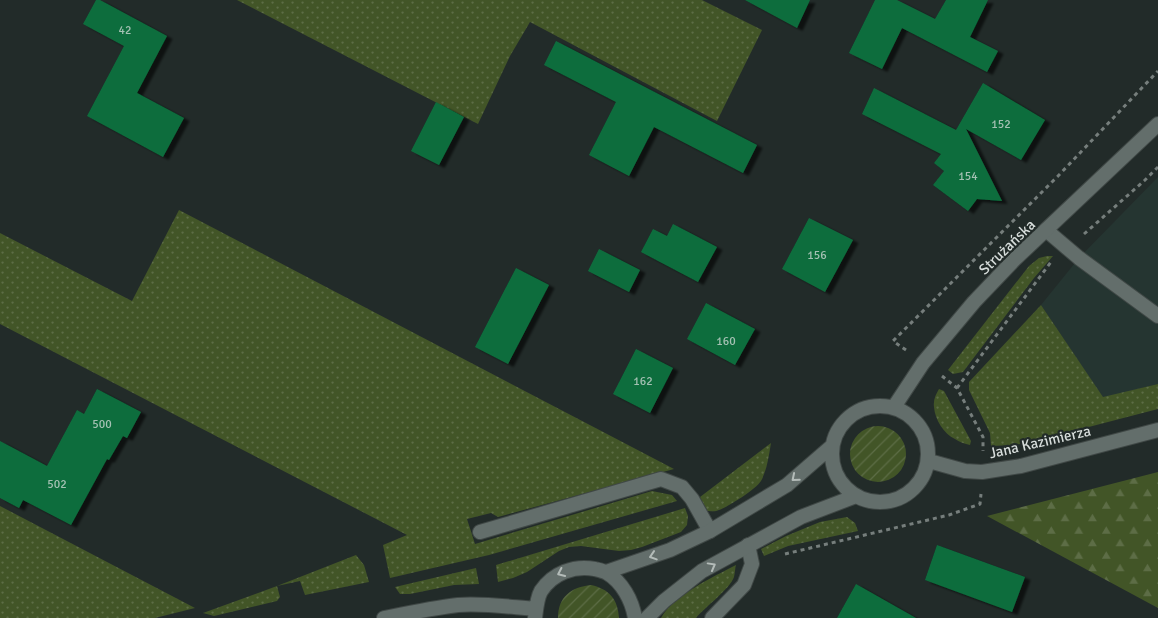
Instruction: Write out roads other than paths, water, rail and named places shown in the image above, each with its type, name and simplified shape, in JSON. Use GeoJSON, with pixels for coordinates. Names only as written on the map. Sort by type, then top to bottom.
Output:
{"type":"FeatureCollection","features":[{"type":"Feature","properties":{"kind":"main road","name":"Strużańska"},"geometry":{"type":"LineString","coordinates":[[894,407],[923,363],[981,295],[1014,260],[1158,124]]}},
{"type":"Feature","properties":{"kind":"main road"},"geometry":{"type":"LineString","coordinates":[[1046,230],[1158,316]]}},
{"type":"Feature","properties":{"kind":"main road"},"geometry":{"type":"LineString","coordinates":[[878,405],[894,407],[912,417],[925,434],[929,461],[925,474],[907,494],[895,500],[869,501],[856,496],[845,487],[837,475],[832,461],[832,446],[838,430],[847,418],[861,409],[878,405]]}},
{"type":"Feature","properties":{"kind":"main road","name":"Jana Kazimierza"},"geometry":{"type":"LineString","coordinates":[[929,461],[965,471],[982,472],[1020,466],[1158,430]]}},
{"type":"Feature","properties":{"kind":"main road"},"geometry":{"type":"LineString","coordinates":[[606,572],[670,550],[710,530],[787,485],[832,446]]}},
{"type":"Feature","properties":{"kind":"main road"},"geometry":{"type":"LineString","coordinates":[[480,532],[661,479],[682,487],[692,499],[710,530]]}},
{"type":"Feature","properties":{"kind":"main road"},"geometry":{"type":"LineString","coordinates":[[647,618],[664,601],[702,571],[801,518],[856,496]]}},
{"type":"Feature","properties":{"kind":"main road"},"geometry":{"type":"LineString","coordinates":[[712,618],[744,585],[752,564],[748,545]]}},
{"type":"Feature","properties":{"kind":"main road"},"geometry":{"type":"LineString","coordinates":[[384,618],[459,605],[486,605],[536,614],[540,592],[553,577],[571,569],[588,568],[606,572],[616,581],[627,593],[635,618]]}}]}
